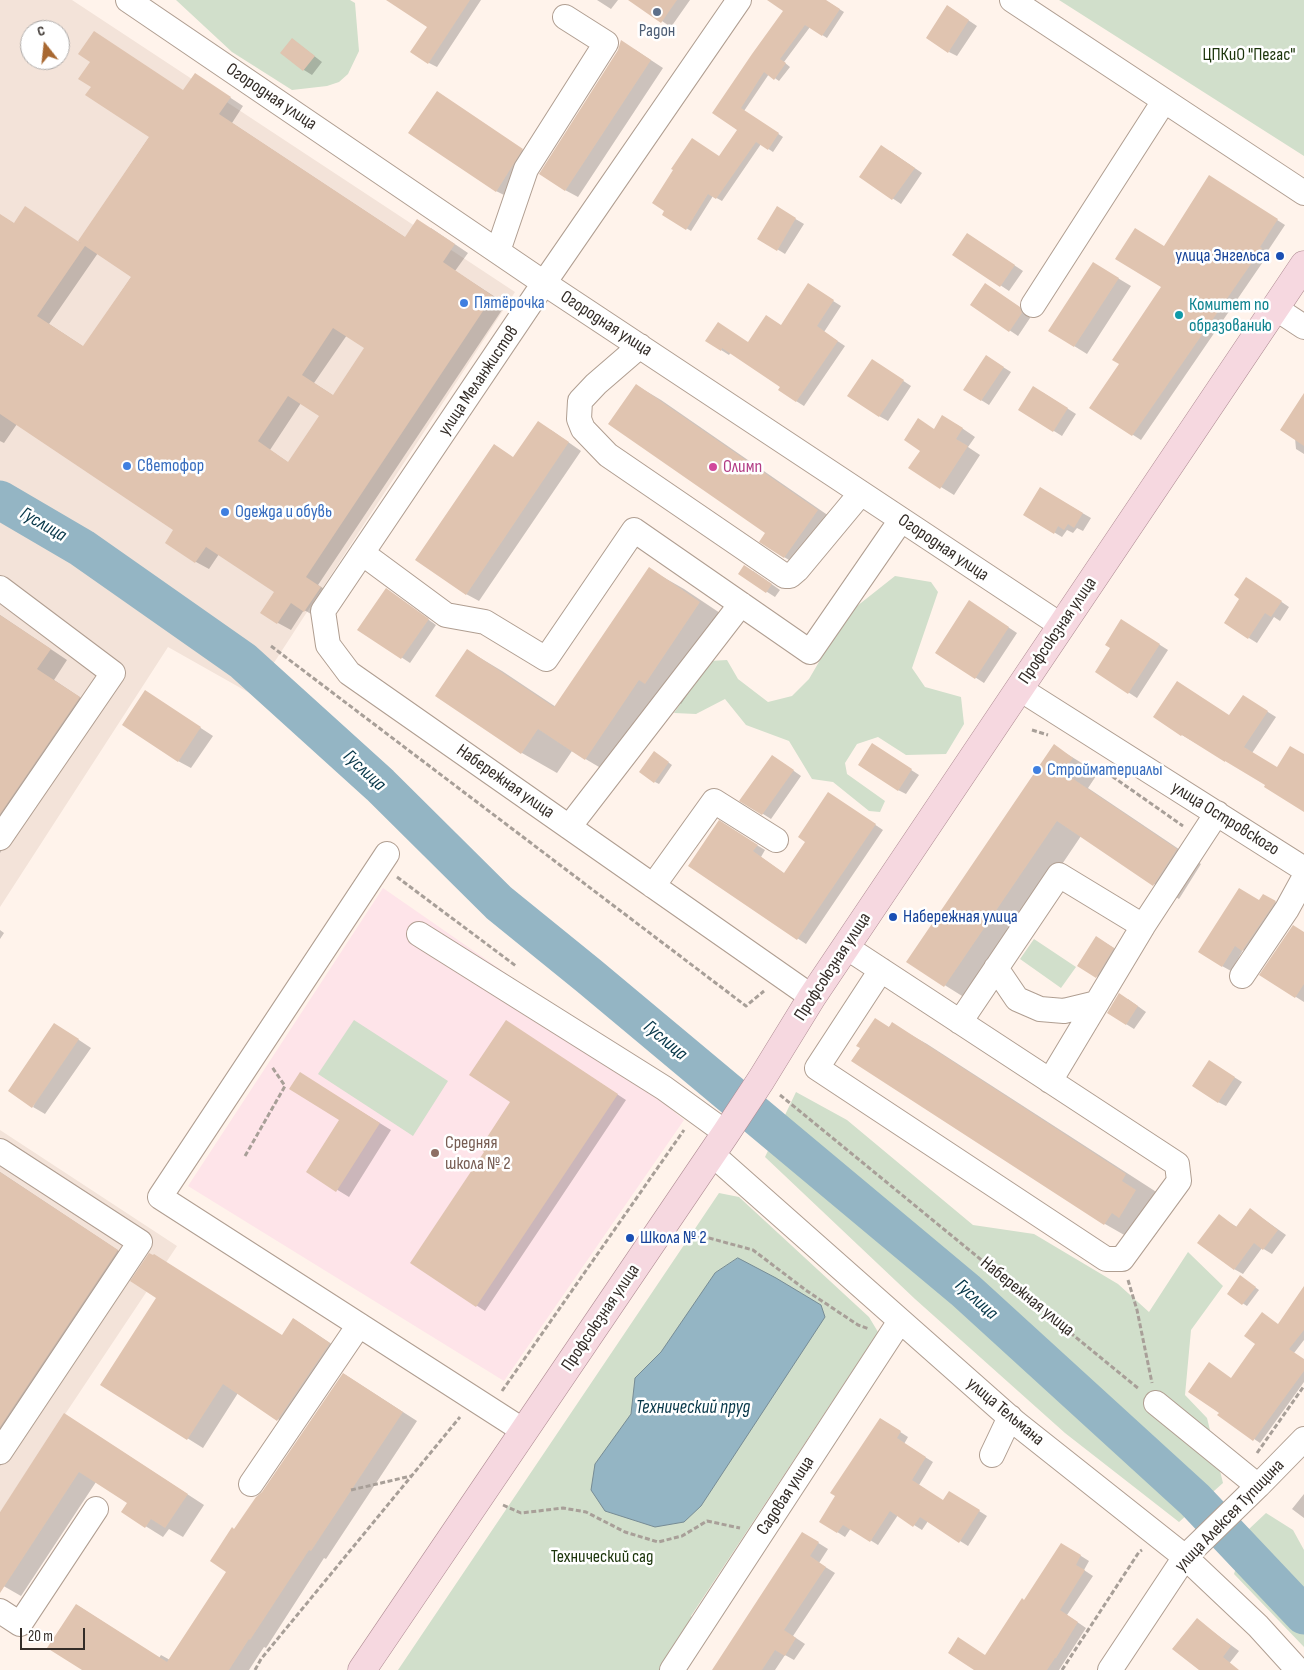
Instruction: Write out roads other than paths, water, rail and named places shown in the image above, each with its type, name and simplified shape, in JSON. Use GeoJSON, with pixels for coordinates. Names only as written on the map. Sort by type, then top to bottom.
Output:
{"type":"FeatureCollection","features":[{"type":"Feature","properties":{"kind":"main road","name":"Профсоюзная улица"},"geometry":{"type":"LineString","coordinates":[[362,1670],[723,1138],[771,1087],[812,997],[1304,265]]}},
{"type":"Feature","properties":{"kind":"street","name":"Огородная улица"},"geometry":{"type":"LineString","coordinates":[[128,0],[544,283],[1062,626]]}},
{"type":"Feature","properties":{"kind":"street","name":"улица Меланжистов"},"geometry":{"type":"LineString","coordinates":[[328,645],[323,611],[544,283],[739,0]]}},
{"type":"Feature","properties":{"kind":"street"},"geometry":{"type":"LineString","coordinates":[[1012,0],[1304,193]]}},
{"type":"Feature","properties":{"kind":"street"},"geometry":{"type":"LineString","coordinates":[[498,251],[526,169],[606,43],[565,17]]}},
{"type":"Feature","properties":{"kind":"street"},"geometry":{"type":"LineString","coordinates":[[1033,305],[1164,101]]}},
{"type":"Feature","properties":{"kind":"street"},"geometry":{"type":"LineString","coordinates":[[1275,308],[1304,327]]}},
{"type":"Feature","properties":{"kind":"street"},"geometry":{"type":"LineString","coordinates":[[640,346],[596,384],[580,401],[579,419],[583,429],[608,455],[784,576],[790,576],[797,570],[861,493]]}},
{"type":"Feature","properties":{"kind":"street"},"geometry":{"type":"LineString","coordinates":[[362,553],[446,615],[485,622],[546,659],[634,530],[810,652],[901,520]]}},
{"type":"Feature","properties":{"kind":"street"},"geometry":{"type":"LineString","coordinates":[[0,588],[113,673],[0,838]]}},
{"type":"Feature","properties":{"kind":"street"},"geometry":{"type":"LineString","coordinates":[[570,827],[741,604]]}},
{"type":"Feature","properties":{"kind":"street","name":"Набережная улица"},"geometry":{"type":"LineString","coordinates":[[328,645],[349,673],[812,997]]}},
{"type":"Feature","properties":{"kind":"street","name":"улица Островского"},"geometry":{"type":"LineString","coordinates":[[1020,689],[1304,869]]}},
{"type":"Feature","properties":{"kind":"street"},"geometry":{"type":"LineString","coordinates":[[653,886],[714,801],[776,840]]}},
{"type":"Feature","properties":{"kind":"street"},"geometry":{"type":"LineString","coordinates":[[1050,1081],[1143,926],[1217,813]]}},
{"type":"Feature","properties":{"kind":"street"},"geometry":{"type":"LineString","coordinates":[[387,854],[160,1197],[524,1431]]}},
{"type":"Feature","properties":{"kind":"street"},"geometry":{"type":"LineString","coordinates":[[960,1022],[1059,875],[1143,926]]}},
{"type":"Feature","properties":{"kind":"street"},"geometry":{"type":"LineString","coordinates":[[1242,976],[1287,908],[1304,878]]}},
{"type":"Feature","properties":{"kind":"street","name":"улица Тельмана"},"geometry":{"type":"LineString","coordinates":[[419,934],[664,1088],[723,1138],[895,1330],[1010,1417],[1167,1541],[1258,1626],[1298,1670]]}},
{"type":"Feature","properties":{"kind":"street"},"geometry":{"type":"LineString","coordinates":[[846,947],[1177,1164],[1179,1180],[1122,1259],[1106,1258],[818,1068],[881,970]]}},
{"type":"Feature","properties":{"kind":"street"},"geometry":{"type":"LineString","coordinates":[[996,968],[1017,999],[1040,1009],[1064,1011],[1097,1003]]}},
{"type":"Feature","properties":{"kind":"street"},"geometry":{"type":"LineString","coordinates":[[0,1151],[140,1242],[0,1452]]}},
{"type":"Feature","properties":{"kind":"street"},"geometry":{"type":"LineString","coordinates":[[251,1484],[359,1325]]}},
{"type":"Feature","properties":{"kind":"street","name":"Садовая улица"},"geometry":{"type":"LineString","coordinates":[[672,1670],[895,1330]]}},
{"type":"Feature","properties":{"kind":"street"},"geometry":{"type":"LineString","coordinates":[[1156,1404],[1249,1486]]}},
{"type":"Feature","properties":{"kind":"street"},"geometry":{"type":"LineString","coordinates":[[992,1455],[1010,1417]]}},
{"type":"Feature","properties":{"kind":"street","name":"улица Алексея Тупицина"},"geometry":{"type":"LineString","coordinates":[[1110,1670],[1185,1557],[1249,1486],[1304,1439]]}},
{"type":"Feature","properties":{"kind":"street"},"geometry":{"type":"LineString","coordinates":[[3,1621],[20,1624],[96,1509]]}},
{"type":"Feature","properties":{"kind":"water","name":"Технический пруд"},"geometry":{"type":"Polygon","coordinates":[[[738,1258],[821,1305],[825,1317],[701,1506],[684,1522],[655,1527],[605,1511],[591,1490],[595,1464],[631,1414],[635,1378],[661,1352],[715,1273],[738,1258]]]}},
{"type":"Feature","properties":{"kind":"waterway","name":"Гуслица"},"geometry":{"type":"LineString","coordinates":[[0,500],[82,548],[243,661],[380,785],[499,903],[966,1291],[1195,1500],[1304,1615]]}},
{"type":"Feature","properties":{"kind":"place","name":"Радон"},"geometry":{"type":"Point","coordinates":[657,12]}},
{"type":"Feature","properties":{"kind":"place","name":"улица Энгельса"},"geometry":{"type":"Point","coordinates":[1280,256]}},
{"type":"Feature","properties":{"kind":"place","name":"Пятёрочка"},"geometry":{"type":"Point","coordinates":[464,303]}},
{"type":"Feature","properties":{"kind":"place","name":"Комитет по образованию"},"geometry":{"type":"Point","coordinates":[1179,315]}},
{"type":"Feature","properties":{"kind":"place","name":"Светофор"},"geometry":{"type":"Point","coordinates":[127,466]}},
{"type":"Feature","properties":{"kind":"place","name":"Олимп"},"geometry":{"type":"Point","coordinates":[713,467]}},
{"type":"Feature","properties":{"kind":"place","name":"Одежда и обувь"},"geometry":{"type":"Point","coordinates":[225,512]}},
{"type":"Feature","properties":{"kind":"place","name":"Стройматериалы"},"geometry":{"type":"Point","coordinates":[1037,770]}},
{"type":"Feature","properties":{"kind":"place","name":"Набережная улица"},"geometry":{"type":"Point","coordinates":[893,917]}},
{"type":"Feature","properties":{"kind":"place","name":"Средняя школа № 2"},"geometry":{"type":"Point","coordinates":[435,1153]}},
{"type":"Feature","properties":{"kind":"place","name":"Школа № 2"},"geometry":{"type":"Point","coordinates":[630,1238]}},
{"type":"Feature","properties":{"kind":"park label","name":"ЦПКиО \"Пегас\""},"geometry":{"type":"Point","coordinates":[1249,55]}},
{"type":"Feature","properties":{"kind":"park label","name":"Технический сад"},"geometry":{"type":"Point","coordinates":[602,1557]}}]}
